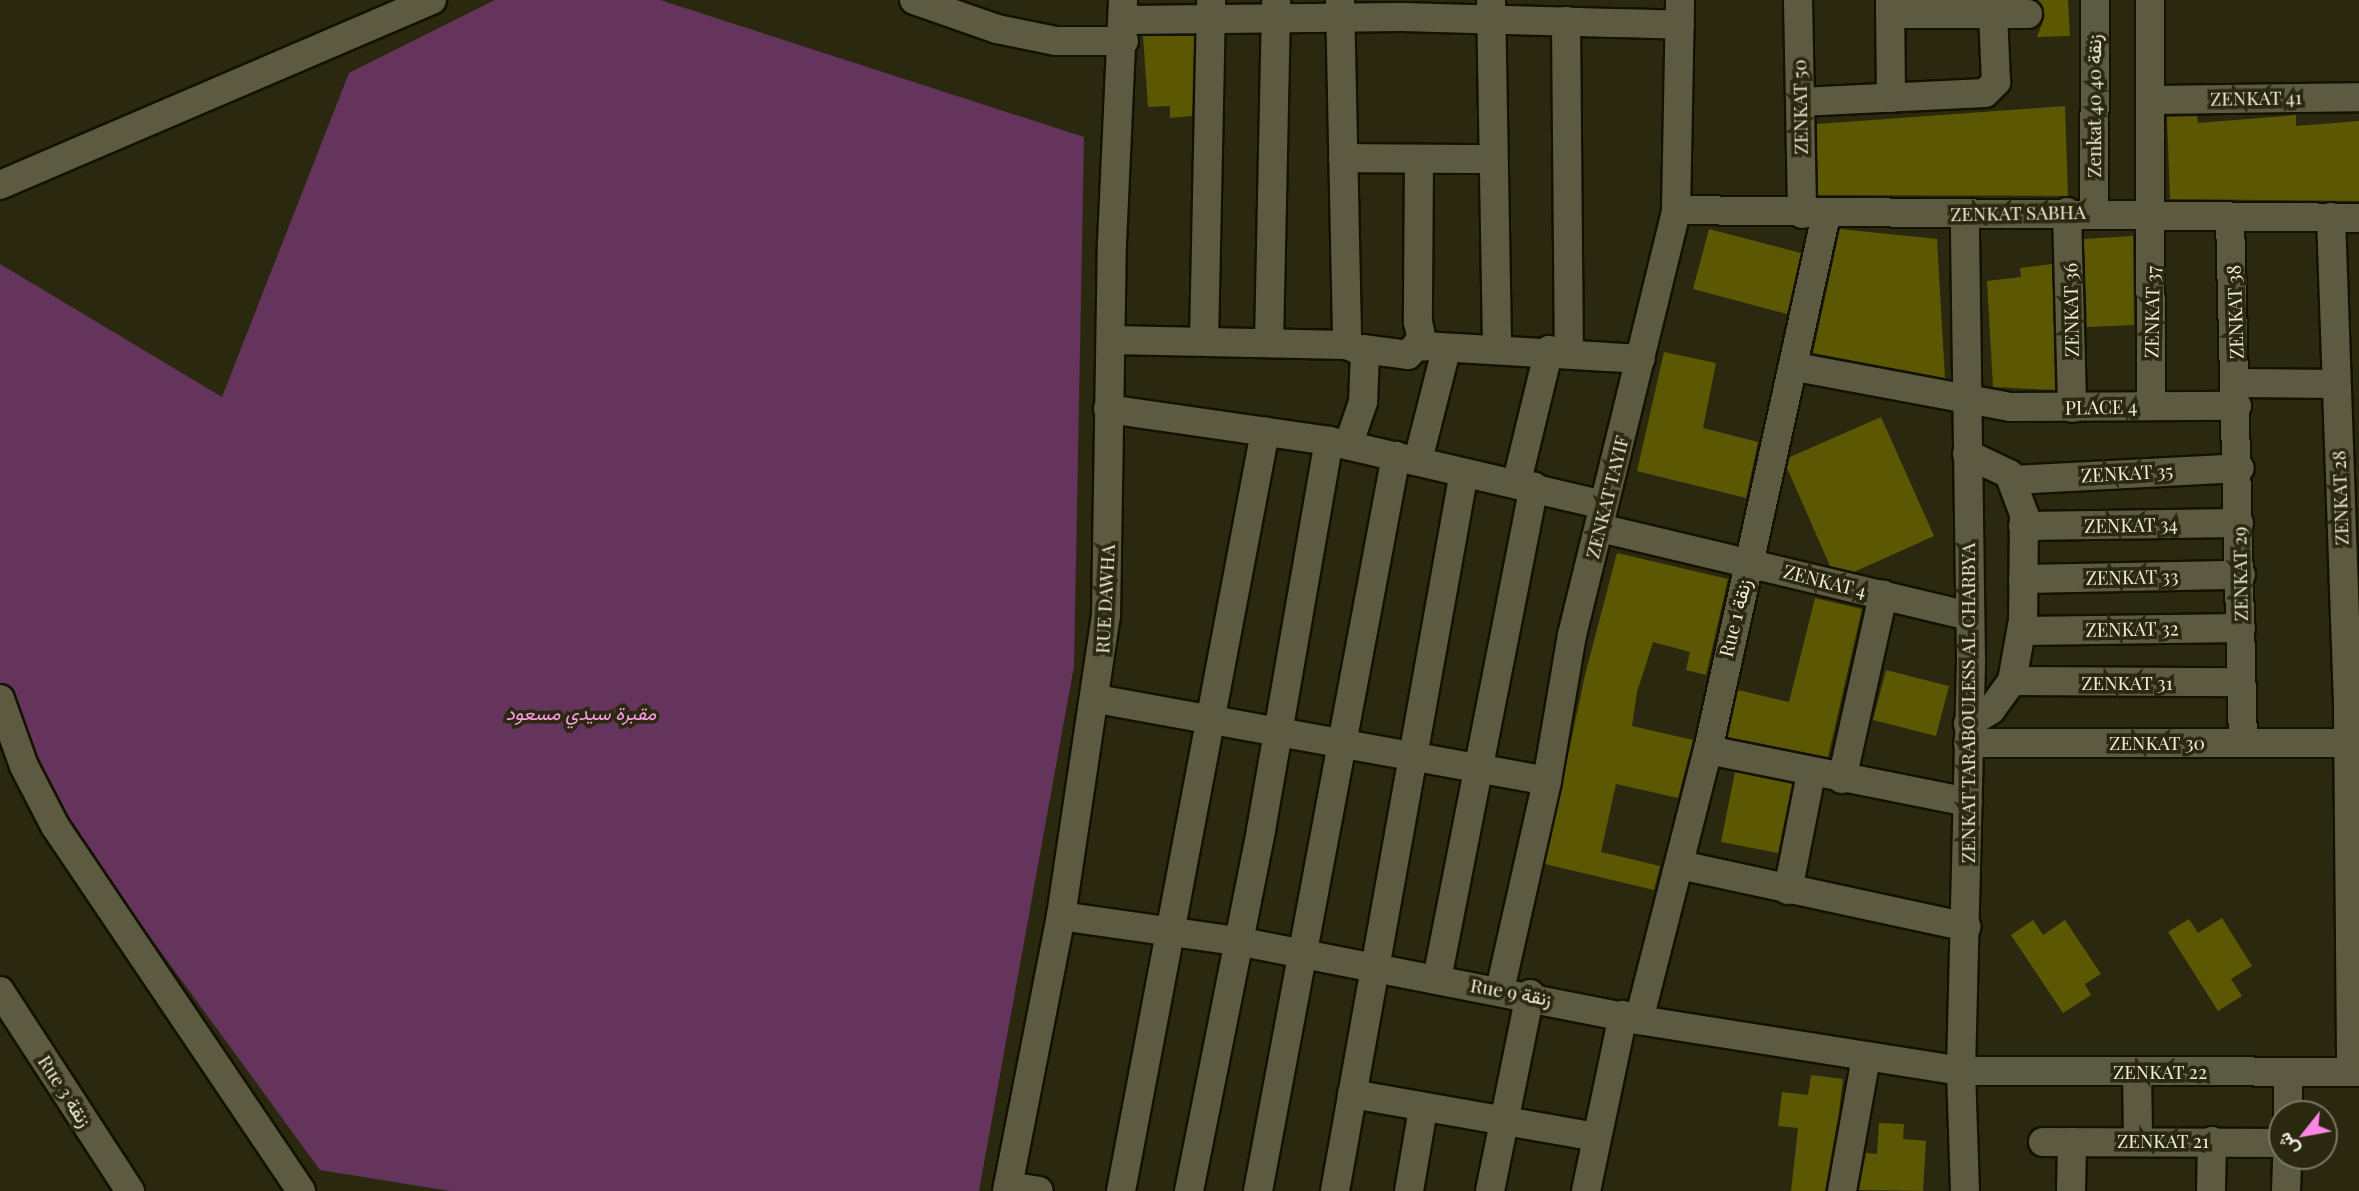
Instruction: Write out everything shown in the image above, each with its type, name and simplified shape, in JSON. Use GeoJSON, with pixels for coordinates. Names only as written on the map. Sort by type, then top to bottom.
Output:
{"type":"FeatureCollection","features":[{"type":"Feature","properties":{"kind":"street"},"geometry":{"type":"LineString","coordinates":[[0,185],[432,0]]}},
{"type":"Feature","properties":{"kind":"street"},"geometry":{"type":"LineString","coordinates":[[914,0],[998,29],[1056,41],[1124,20],[1211,8],[1491,10],[1566,21],[1596,11],[1680,13]]}},
{"type":"Feature","properties":{"kind":"street","name":"ZENKAT 50"},"geometry":{"type":"LineString","coordinates":[[1798,0],[1800,102],[1814,215]]}},
{"type":"Feature","properties":{"kind":"street","name":"Zenkat 40 زنقة 40"},"geometry":{"type":"LineString","coordinates":[[2080,212],[2095,0]]}},
{"type":"Feature","properties":{"kind":"street","name":"ZENKAT 37"},"geometry":{"type":"LineString","coordinates":[[2150,0],[2154,100],[2151,406]]}},
{"type":"Feature","properties":{"kind":"street"},"geometry":{"type":"LineString","coordinates":[[1891,98],[1890,7],[2028,14]]}},
{"type":"Feature","properties":{"kind":"street"},"geometry":{"type":"LineString","coordinates":[[1204,341],[1211,8]]}},
{"type":"Feature","properties":{"kind":"street"},"geometry":{"type":"LineString","coordinates":[[1269,343],[1275,8]]}},
{"type":"Feature","properties":{"kind":"street"},"geometry":{"type":"LineString","coordinates":[[1189,1191],[1278,730],[1339,444],[1363,402],[1355,347],[1343,158],[1341,9]]}},
{"type":"Feature","properties":{"kind":"street"},"geometry":{"type":"LineString","coordinates":[[1491,10],[1497,346]]}},
{"type":"Feature","properties":{"kind":"street","name":"ZENKAT TAYIF"},"geometry":{"type":"LineString","coordinates":[[1500,990],[1547,781],[1572,635],[1676,209],[1680,13]]}},
{"type":"Feature","properties":{"kind":"street"},"geometry":{"type":"LineString","coordinates":[[1800,102],[1976,96],[1993,89],[1993,14]]}},
{"type":"Feature","properties":{"kind":"street","name":"RUE DAWHA"},"geometry":{"type":"LineString","coordinates":[[1008,1188],[1061,916],[1097,699],[1107,604],[1108,410],[1113,340],[1112,243],[1124,20]]}},
{"type":"Feature","properties":{"kind":"street"},"geometry":{"type":"LineString","coordinates":[[1437,979],[1478,766],[1525,483],[1559,350],[1566,21]]}},
{"type":"Feature","properties":{"kind":"street","name":"ZENKAT 41"},"geometry":{"type":"LineString","coordinates":[[2154,100],[2359,97]]}},
{"type":"Feature","properties":{"kind":"street"},"geometry":{"type":"LineString","coordinates":[[1343,158],[1492,159]]}},
{"type":"Feature","properties":{"kind":"street"},"geometry":{"type":"LineString","coordinates":[[1258,1191],[1300,954],[1433,345],[1419,159]]}},
{"type":"Feature","properties":{"kind":"street","name":"ZENKAT SABHA"},"geometry":{"type":"LineString","coordinates":[[1676,209],[1814,215],[1965,216],[2080,212],[2151,218],[2345,217]]}},
{"type":"Feature","properties":{"kind":"street","name":"ZENKAT 36"},"geometry":{"type":"LineString","coordinates":[[2072,408],[2080,212]]}},
{"type":"Feature","properties":{"kind":"street","name":"Rue 1 زنقة"},"geometry":{"type":"LineString","coordinates":[[1586,1191],[1595,1137],[1680,865],[1708,750],[1749,562],[1796,367],[1814,215]]}},
{"type":"Feature","properties":{"kind":"street","name":"ZENKAT TARABOULESS AL CHARBYA"},"geometry":{"type":"LineString","coordinates":[[1965,216],[1968,802],[1961,1071],[1965,1191]]}},
{"type":"Feature","properties":{"kind":"street","name":"ZENKAT 28"},"geometry":{"type":"LineString","coordinates":[[2345,217],[2335,384],[2350,493],[2354,711],[2347,743],[2352,797],[2355,1072]]}},
{"type":"Feature","properties":{"kind":"street","name":"ZENKAT 38"},"geometry":{"type":"LineString","coordinates":[[2230,218],[2237,394]]}},
{"type":"Feature","properties":{"kind":"street"},"geometry":{"type":"LineString","coordinates":[[1113,340],[1355,347],[1408,355],[1433,345],[1497,346],[1641,359]]}},
{"type":"Feature","properties":{"kind":"street","name":"PLACE 4"},"geometry":{"type":"LineString","coordinates":[[1796,367],[1966,403],[2072,408],[2151,406],[2335,384]]}},
{"type":"Feature","properties":{"kind":"street","name":"ZENKAT 29"},"geometry":{"type":"LineString","coordinates":[[2237,394],[2244,743]]}},
{"type":"Feature","properties":{"kind":"street","name":"ZENKAT 4"},"geometry":{"type":"LineString","coordinates":[[1108,410],[1339,444],[1525,483],[1602,516],[1749,562],[1968,616]]}},
{"type":"Feature","properties":{"kind":"street"},"geometry":{"type":"LineString","coordinates":[[1121,1191],[1214,716],[1265,432]]}},
{"type":"Feature","properties":{"kind":"street"},"geometry":{"type":"LineString","coordinates":[[1967,454],[1998,465],[2013,480],[2024,526],[2022,631],[2012,681],[1991,710],[1968,734]]}},
{"type":"Feature","properties":{"kind":"street","name":"ZENKAT 35"},"geometry":{"type":"LineString","coordinates":[[2013,480],[2240,468]]}},
{"type":"Feature","properties":{"kind":"street"},"geometry":{"type":"LineString","coordinates":[[1335,1191],[1464,472]]}},
{"type":"Feature","properties":{"kind":"street","name":"ZENKAT 34"},"geometry":{"type":"LineString","coordinates":[[2024,526],[2239,523]]}},
{"type":"Feature","properties":{"kind":"street","name":"ZENKAT 33"},"geometry":{"type":"LineString","coordinates":[[2023,579],[2241,575]]}},
{"type":"Feature","properties":{"kind":"street"},"geometry":{"type":"LineString","coordinates":[[1842,779],[1883,595]]}},
{"type":"Feature","properties":{"kind":"street","name":"ZENKAT 32"},"geometry":{"type":"LineString","coordinates":[[2022,631],[2241,628]]}},
{"type":"Feature","properties":{"kind":"street","name":"ZENKAT 31"},"geometry":{"type":"LineString","coordinates":[[2012,681],[2241,681]]}},
{"type":"Feature","properties":{"kind":"street"},"geometry":{"type":"LineString","coordinates":[[0,699],[23,766],[61,837],[301,1191]]}},
{"type":"Feature","properties":{"kind":"street"},"geometry":{"type":"LineString","coordinates":[[1097,699],[1214,716],[1547,781]]}},
{"type":"Feature","properties":{"kind":"street","name":"ZENKAT 30"},"geometry":{"type":"LineString","coordinates":[[1968,734],[2244,743],[2347,743]]}},
{"type":"Feature","properties":{"kind":"street"},"geometry":{"type":"LineString","coordinates":[[1708,750],[1811,774],[1968,802]]}},
{"type":"Feature","properties":{"kind":"street"},"geometry":{"type":"LineString","coordinates":[[1788,890],[1811,774]]}},
{"type":"Feature","properties":{"kind":"street"},"geometry":{"type":"LineString","coordinates":[[1680,865],[1966,927]]}},
{"type":"Feature","properties":{"kind":"street","name":"Rue 9 زنقة"},"geometry":{"type":"LineString","coordinates":[[1061,916],[1237,941],[1530,994],[1631,1017],[1866,1058],[1961,1071]]}},
{"type":"Feature","properties":{"kind":"street","name":"Rue 3 زنقة"},"geometry":{"type":"LineString","coordinates":[[0,991],[130,1191]]}},
{"type":"Feature","properties":{"kind":"street"},"geometry":{"type":"LineString","coordinates":[[1490,1191],[1530,994]]}},
{"type":"Feature","properties":{"kind":"street"},"geometry":{"type":"LineString","coordinates":[[1842,1191],[1866,1058]]}},
{"type":"Feature","properties":{"kind":"street","name":"ZENKAT 22"},"geometry":{"type":"LineString","coordinates":[[1961,1071],[2355,1072]]}},
{"type":"Feature","properties":{"kind":"street"},"geometry":{"type":"LineString","coordinates":[[2287,1100],[2288,1072]]}},
{"type":"Feature","properties":{"kind":"street"},"geometry":{"type":"LineString","coordinates":[[2137,1073],[2138,1140]]}},
{"type":"Feature","properties":{"kind":"street"},"geometry":{"type":"LineString","coordinates":[[1352,1094],[1595,1137]]}},
{"type":"Feature","properties":{"kind":"street"},"geometry":{"type":"LineString","coordinates":[[1409,1191],[1423,1108]]}},
{"type":"Feature","properties":{"kind":"street","name":"ZENKAT 21"},"geometry":{"type":"LineString","coordinates":[[2043,1142],[2138,1140],[2268,1143]]}},
{"type":"Feature","properties":{"kind":"street"},"geometry":{"type":"LineString","coordinates":[[2211,1191],[2212,1141]]}},
{"type":"Feature","properties":{"kind":"street"},"geometry":{"type":"LineString","coordinates":[[2071,1191],[2072,1142]]}},
{"type":"Feature","properties":{"kind":"street"},"geometry":{"type":"LineString","coordinates":[[2286,1191],[2287,1170]]}},
{"type":"Feature","properties":{"kind":"street"},"geometry":{"type":"LineString","coordinates":[[1008,1188],[1039,1191]]}},
{"type":"Feature","properties":{"kind":"green space","name":"مقبرة سيدي مسعود"},"geometry":{"type":"Polygon","coordinates":[[[495,0],[660,0],[1084,137],[1074,666],[979,1191],[450,1191],[320,1170],[28,770],[0,683],[0,264],[222,397],[349,73],[495,0]]]}},
{"type":"Feature","properties":{"kind":"building"},"geometry":{"type":"Polygon","coordinates":[[[2037,0],[2068,0],[2070,36],[2037,37],[2045,15],[2037,0]]]}},
{"type":"Feature","properties":{"kind":"building"},"geometry":{"type":"Polygon","coordinates":[[[1143,36],[1194,36],[1192,116],[1170,118],[1170,106],[1148,107],[1143,36]]]}},
{"type":"Feature","properties":{"kind":"building"},"geometry":{"type":"Polygon","coordinates":[[[2065,106],[2068,196],[1818,195],[1817,124],[2065,106]]]}},
{"type":"Feature","properties":{"kind":"building"},"geometry":{"type":"Polygon","coordinates":[[[2296,115],[2296,126],[2359,121],[2359,201],[2170,199],[2167,117],[2197,116],[2198,123],[2296,115]]]}},
{"type":"Feature","properties":{"kind":"building"},"geometry":{"type":"Polygon","coordinates":[[[1709,229],[1801,253],[1787,314],[1693,289],[1709,229]]]}},
{"type":"Feature","properties":{"kind":"building"},"geometry":{"type":"Polygon","coordinates":[[[1840,229],[1937,239],[1945,378],[1813,353],[1840,229]]]}},
{"type":"Feature","properties":{"kind":"building"},"geometry":{"type":"Polygon","coordinates":[[[2133,236],[2134,325],[2087,327],[2084,239],[2133,236]]]}},
{"type":"Feature","properties":{"kind":"building"},"geometry":{"type":"Polygon","coordinates":[[[2052,264],[2055,390],[1993,387],[1987,281],[2021,277],[2020,268],[2052,264]]]}},
{"type":"Feature","properties":{"kind":"building"},"geometry":{"type":"Polygon","coordinates":[[[1664,352],[1716,363],[1703,428],[1758,442],[1746,498],[1637,471],[1664,352]]]}},
{"type":"Feature","properties":{"kind":"building"},"geometry":{"type":"Polygon","coordinates":[[[1881,417],[1934,536],[1854,572],[1830,566],[1787,468],[1790,457],[1881,417]]]}},
{"type":"Feature","properties":{"kind":"building"},"geometry":{"type":"Polygon","coordinates":[[[1617,553],[1728,579],[1706,675],[1686,670],[1690,652],[1653,642],[1637,692],[1632,726],[1693,740],[1678,798],[1616,784],[1601,852],[1660,866],[1654,890],[1545,864],[1585,675],[1617,553]]]}},
{"type":"Feature","properties":{"kind":"building"},"geometry":{"type":"Polygon","coordinates":[[[1815,598],[1862,609],[1828,757],[1728,737],[1738,690],[1789,702],[1815,598]]]}},
{"type":"Feature","properties":{"kind":"building"},"geometry":{"type":"Polygon","coordinates":[[[1886,670],[1949,686],[1936,736],[1873,720],[1886,670]]]}},
{"type":"Feature","properties":{"kind":"building"},"geometry":{"type":"Polygon","coordinates":[[[1735,772],[1792,784],[1778,853],[1721,842],[1735,772]]]}},
{"type":"Feature","properties":{"kind":"building"},"geometry":{"type":"Polygon","coordinates":[[[2222,918],[2252,966],[2231,979],[2242,996],[2218,1011],[2168,932],[2189,919],[2198,933],[2222,918]]]}},
{"type":"Feature","properties":{"kind":"building"},"geometry":{"type":"Polygon","coordinates":[[[2033,920],[2043,935],[2065,920],[2101,974],[2085,984],[2091,995],[2063,1013],[2011,935],[2033,920]]]}},
{"type":"Feature","properties":{"kind":"building"},"geometry":{"type":"Polygon","coordinates":[[[1811,1075],[1843,1079],[1839,1112],[1825,1191],[1791,1191],[1798,1128],[1778,1126],[1782,1092],[1808,1095],[1811,1075]]]}},
{"type":"Feature","properties":{"kind":"building"},"geometry":{"type":"Polygon","coordinates":[[[1879,1123],[1904,1124],[1903,1139],[1926,1141],[1923,1191],[1859,1190],[1866,1153],[1877,1154],[1879,1123]]]}}]}
